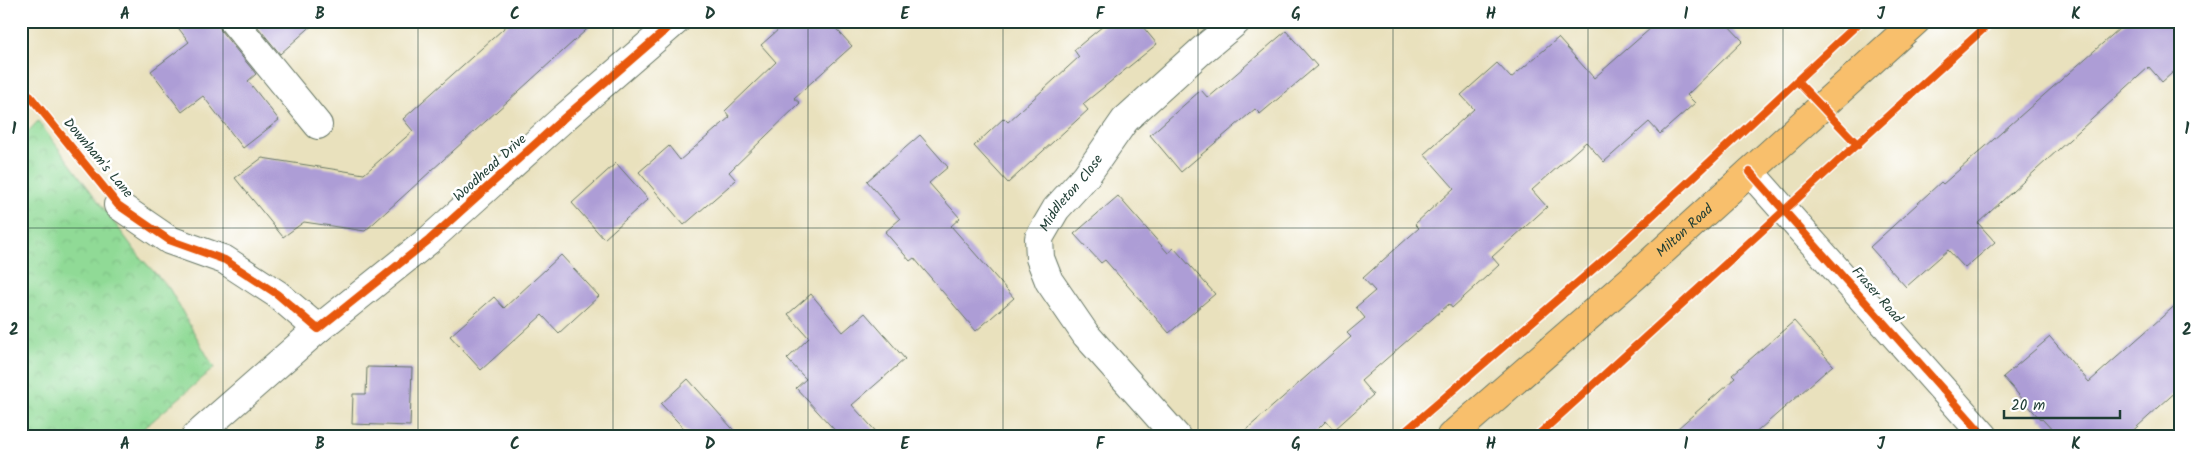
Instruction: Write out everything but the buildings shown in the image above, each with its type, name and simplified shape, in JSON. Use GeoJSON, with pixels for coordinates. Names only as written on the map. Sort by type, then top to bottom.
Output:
{"type":"FeatureCollection","features":[{"type":"Feature","properties":{"kind":"main road","name":"Milton Road"},"geometry":{"type":"LineString","coordinates":[[1451,436],[1634,277],[1916,21]]}},
{"type":"Feature","properties":{"kind":"street"},"geometry":{"type":"LineString","coordinates":[[233,21],[318,125]]}},
{"type":"Feature","properties":{"kind":"street","name":"Woodhead Drive"},"geometry":{"type":"LineString","coordinates":[[209,432],[318,329],[429,240],[565,117],[676,21]]}},
{"type":"Feature","properties":{"kind":"street","name":"Middleton Close"},"geometry":{"type":"LineString","coordinates":[[1176,436],[1086,335],[1049,281],[1040,258],[1039,238],[1056,209],[1086,176],[1125,120],[1237,21]]}},
{"type":"Feature","properties":{"kind":"street","name":"Fraser Road"},"geometry":{"type":"LineString","coordinates":[[1750,172],[1984,436]]}},
{"type":"Feature","properties":{"kind":"street","name":"Downham's Lane"},"geometry":{"type":"LineString","coordinates":[[118,205],[170,240],[225,260],[277,294],[318,329]]}},
{"type":"Feature","properties":{"kind":"green space"},"geometry":{"type":"Polygon","coordinates":[[[38,121],[140,257],[169,288],[214,368],[135,436],[21,436],[21,139],[38,121]]]}},
{"type":"Feature","properties":{"kind":"cycle path"},"geometry":{"type":"LineString","coordinates":[[21,85],[118,205],[169,240],[225,260],[277,294],[318,329],[429,240],[565,117],[676,21]]}},
{"type":"Feature","properties":{"kind":"cycle path"},"geometry":{"type":"LineString","coordinates":[[1400,436],[1613,252],[1861,21]]}},
{"type":"Feature","properties":{"kind":"cycle path"},"geometry":{"type":"LineString","coordinates":[[1537,436],[1992,21]]}},
{"type":"Feature","properties":{"kind":"cycle path"},"geometry":{"type":"LineString","coordinates":[[1797,81],[1858,145]]}},
{"type":"Feature","properties":{"kind":"cycle path"},"geometry":{"type":"LineString","coordinates":[[1750,172],[1984,436]]}}]}
